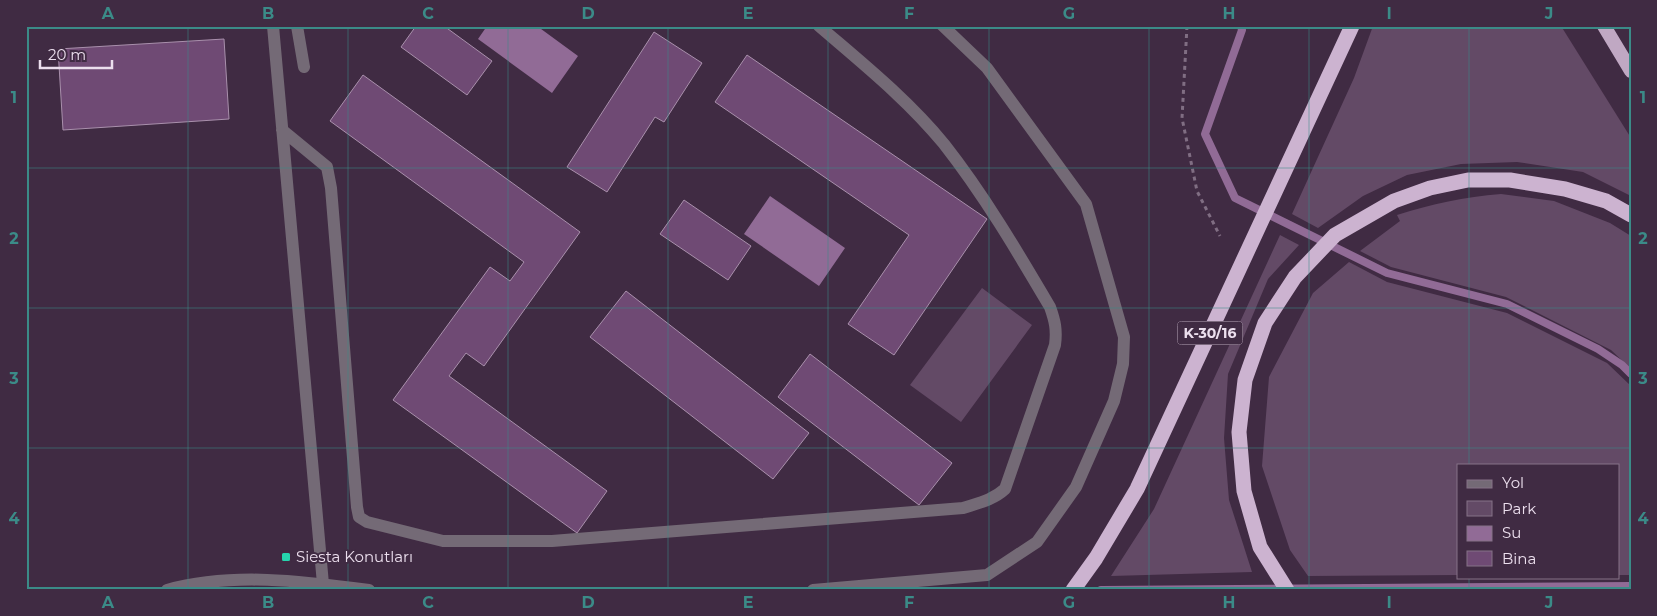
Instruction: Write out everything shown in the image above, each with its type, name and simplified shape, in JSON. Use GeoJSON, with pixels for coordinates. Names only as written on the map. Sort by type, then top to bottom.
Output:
{"type":"FeatureCollection","features":[{"type":"Feature","properties":{"kind":"highway","name":"K-30/16"},"geometry":{"type":"LineString","coordinates":[[1073,590],[1096,558],[1137,488],[1352,26]]}},
{"type":"Feature","properties":{"kind":"highway"},"geometry":{"type":"LineString","coordinates":[[1604,26],[1631,71]]}},
{"type":"Feature","properties":{"kind":"highway","name":"K-30/16"},"geometry":{"type":"LineString","coordinates":[[1286,590],[1260,547],[1244,491],[1239,432],[1245,380],[1265,323],[1295,277],[1335,235],[1394,201],[1430,188],[1468,180],[1510,180],[1582,194],[1606,201],[1631,215]]}},
{"type":"Feature","properties":{"kind":"street"},"geometry":{"type":"LineString","coordinates":[[273,26],[322,584]]}},
{"type":"Feature","properties":{"kind":"street"},"geometry":{"type":"LineString","coordinates":[[297,26],[304,67]]}},
{"type":"Feature","properties":{"kind":"street"},"geometry":{"type":"LineString","coordinates":[[282,130],[327,167],[356,507],[359,517],[367,522],[443,541],[552,541],[962,508],[996,497],[1005,489],[1055,345],[1057,332],[1050,307],[999,222],[944,144],[896,92],[819,26]]}},
{"type":"Feature","properties":{"kind":"street"},"geometry":{"type":"LineString","coordinates":[[813,590],[987,575],[1037,542],[1076,487],[1114,401],[1123,364],[1124,337],[1086,204],[987,68],[943,26]]}},
{"type":"Feature","properties":{"kind":"street"},"geometry":{"type":"LineString","coordinates":[[166,590],[240,579],[322,584],[369,590]]}},
{"type":"Feature","properties":{"kind":"path"},"geometry":{"type":"LineString","coordinates":[[1187,26],[1182,118],[1197,191],[1220,236]]}},
{"type":"Feature","properties":{"kind":"green space"},"geometry":{"type":"Polygon","coordinates":[[[1373,26],[1561,26],[1631,138],[1631,196],[1583,172],[1517,162],[1461,164],[1407,175],[1363,196],[1318,228],[1292,214],[1354,78],[1373,26]]]}},
{"type":"Feature","properties":{"kind":"green space"},"geometry":{"type":"Polygon","coordinates":[[[1501,194],[1554,201],[1610,223],[1631,236],[1631,369],[1611,350],[1506,297],[1391,267],[1360,251],[1400,221],[1397,215],[1448,202],[1501,194]]]}},
{"type":"Feature","properties":{"kind":"green space"},"geometry":{"type":"Polygon","coordinates":[[[1280,235],[1299,245],[1268,279],[1228,374],[1224,438],[1229,500],[1252,572],[1111,576],[1154,509],[1280,235]]]}},
{"type":"Feature","properties":{"kind":"green space"},"geometry":{"type":"Polygon","coordinates":[[[1349,262],[1387,282],[1507,313],[1607,363],[1631,386],[1631,575],[1620,575],[1620,464],[1457,464],[1457,575],[1308,576],[1290,550],[1262,466],[1269,377],[1313,293],[1349,262]]]}},
{"type":"Feature","properties":{"kind":"green space"},"geometry":{"type":"Polygon","coordinates":[[[982,288],[1032,325],[961,422],[910,385],[982,288]]]}},
{"type":"Feature","properties":{"kind":"water"},"geometry":{"type":"Polygon","coordinates":[[[487,26],[537,26],[578,56],[552,93],[478,39],[487,26]]]}},
{"type":"Feature","properties":{"kind":"water"},"geometry":{"type":"Polygon","coordinates":[[[770,196],[845,248],[819,286],[744,234],[770,196]]]}},
{"type":"Feature","properties":{"kind":"building"},"geometry":{"type":"Polygon","coordinates":[[[416,26],[444,26],[492,61],[467,95],[401,47],[416,26]]]}},
{"type":"Feature","properties":{"kind":"building"},"geometry":{"type":"Polygon","coordinates":[[[654,32],[702,63],[664,122],[655,117],[607,192],[567,167],[654,32]]]}},
{"type":"Feature","properties":{"kind":"building"},"geometry":{"type":"Polygon","coordinates":[[[224,39],[229,119],[63,130],[58,49],[224,39]]]}},
{"type":"Feature","properties":{"kind":"building"},"geometry":{"type":"Polygon","coordinates":[[[747,55],[987,219],[894,355],[848,324],[909,235],[715,102],[747,55]]]}},
{"type":"Feature","properties":{"kind":"building"},"geometry":{"type":"Polygon","coordinates":[[[363,75],[580,232],[484,366],[466,353],[449,376],[607,491],[577,533],[393,400],[490,267],[510,281],[524,262],[330,121],[363,75]]]}},
{"type":"Feature","properties":{"kind":"building"},"geometry":{"type":"Polygon","coordinates":[[[684,200],[751,246],[728,280],[660,234],[684,200]]]}},
{"type":"Feature","properties":{"kind":"building"},"geometry":{"type":"Polygon","coordinates":[[[626,291],[809,433],[773,479],[590,337],[626,291]]]}},
{"type":"Feature","properties":{"kind":"building"},"geometry":{"type":"Polygon","coordinates":[[[810,354],[952,463],[919,505],[778,397],[810,354]]]}},
{"type":"Feature","properties":{"kind":"waterway"},"geometry":{"type":"LineString","coordinates":[[1241,26],[1242,30],[1205,134],[1235,198],[1387,273],[1507,304],[1598,349],[1622,365],[1631,374]]}},
{"type":"Feature","properties":{"kind":"waterway"},"geometry":{"type":"LineString","coordinates":[[1101,590],[1631,586]]}},
{"type":"Feature","properties":{"kind":"place","name":"Siesta Konutları"},"geometry":{"type":"Point","coordinates":[286,557]}}]}
